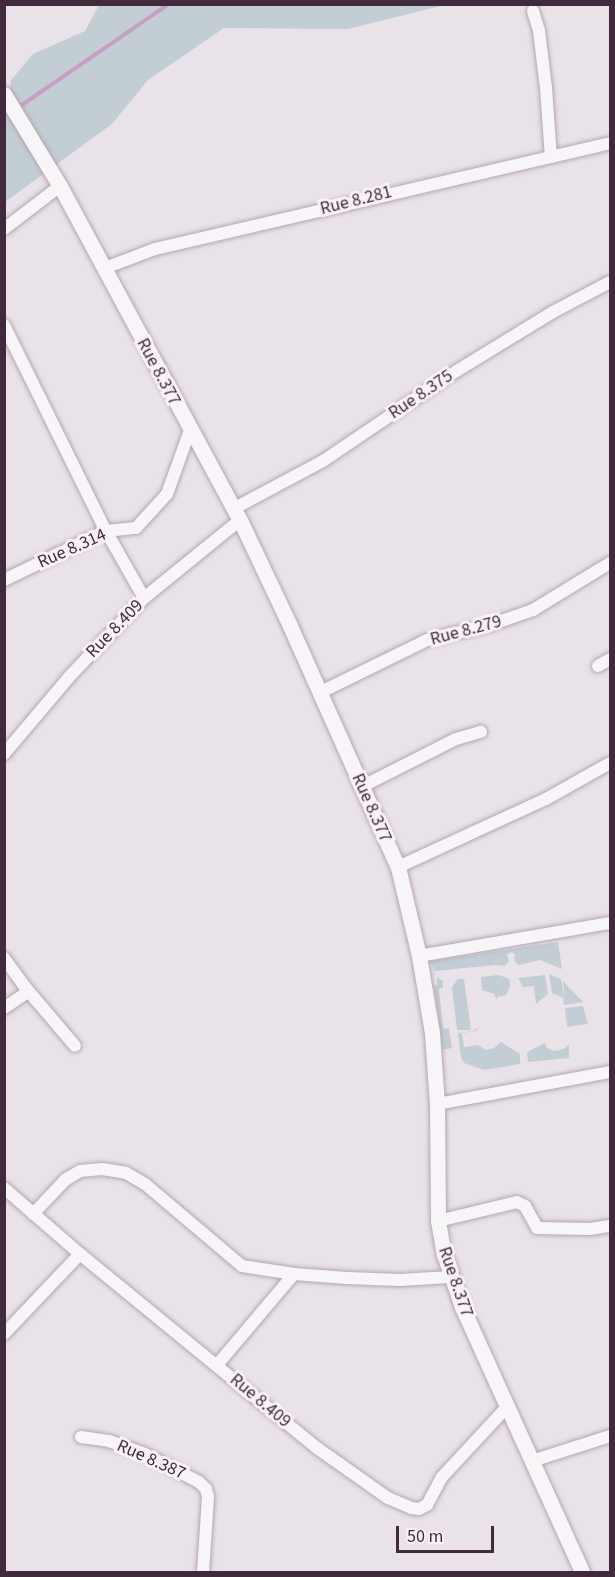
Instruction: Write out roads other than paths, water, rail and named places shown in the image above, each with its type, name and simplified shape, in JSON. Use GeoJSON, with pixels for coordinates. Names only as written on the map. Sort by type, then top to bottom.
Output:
{"type":"FeatureCollection","features":[{"type":"Feature","properties":{"kind":"street"},"geometry":{"type":"LineString","coordinates":[[533,11],[539,31],[545,76],[551,127],[551,157]]}},
{"type":"Feature","properties":{"kind":"street","name":"Rue 8.377"},"geometry":{"type":"LineString","coordinates":[[6,97],[60,186],[237,515],[398,867],[419,956],[432,1033],[437,1104],[438,1221],[450,1277],[582,1572]]}},
{"type":"Feature","properties":{"kind":"street","name":"Rue 8.281"},"geometry":{"type":"LineString","coordinates":[[105,268],[155,249],[610,143]]}},
{"type":"Feature","properties":{"kind":"street"},"geometry":{"type":"LineString","coordinates":[[4,229],[60,186]]}},
{"type":"Feature","properties":{"kind":"street","name":"Rue 8.375"},"geometry":{"type":"LineString","coordinates":[[237,515],[323,461],[459,369],[553,312],[610,282]]}},
{"type":"Feature","properties":{"kind":"street"},"geometry":{"type":"LineString","coordinates":[[4,325],[106,531],[144,598]]}},
{"type":"Feature","properties":{"kind":"street","name":"Rue 8.314"},"geometry":{"type":"LineString","coordinates":[[4,580],[106,531],[136,528],[167,494],[190,430]]}},
{"type":"Feature","properties":{"kind":"street","name":"Rue 8.409"},"geometry":{"type":"LineString","coordinates":[[4,754],[69,677],[144,598],[237,515]]}},
{"type":"Feature","properties":{"kind":"street","name":"Rue 8.279"},"geometry":{"type":"LineString","coordinates":[[319,693],[427,640],[490,625],[533,610],[610,563]]}},
{"type":"Feature","properties":{"kind":"street"},"geometry":{"type":"LineString","coordinates":[[598,666],[610,659]]}},
{"type":"Feature","properties":{"kind":"street"},"geometry":{"type":"LineString","coordinates":[[361,787],[456,739],[481,732]]}},
{"type":"Feature","properties":{"kind":"street"},"geometry":{"type":"LineString","coordinates":[[398,867],[546,799],[610,763]]}},
{"type":"Feature","properties":{"kind":"street"},"geometry":{"type":"LineString","coordinates":[[419,956],[610,923]]}},
{"type":"Feature","properties":{"kind":"street"},"geometry":{"type":"LineString","coordinates":[[4,958],[28,992],[75,1046]]}},
{"type":"Feature","properties":{"kind":"street"},"geometry":{"type":"LineString","coordinates":[[4,1008],[28,992]]}},
{"type":"Feature","properties":{"kind":"street"},"geometry":{"type":"LineString","coordinates":[[437,1104],[610,1072]]}},
{"type":"Feature","properties":{"kind":"street"},"geometry":{"type":"LineString","coordinates":[[33,1214],[65,1180],[80,1171],[102,1169],[126,1173],[145,1184],[232,1260],[253,1269],[294,1274],[400,1280],[450,1277]]}},
{"type":"Feature","properties":{"kind":"street","name":"Rue 8.409"},"geometry":{"type":"LineString","coordinates":[[4,1188],[80,1254],[317,1448],[387,1498],[411,1508],[419,1509],[427,1505],[442,1477],[508,1406]]}},
{"type":"Feature","properties":{"kind":"street"},"geometry":{"type":"LineString","coordinates":[[438,1221],[517,1202],[525,1206],[537,1228],[590,1229],[610,1226]]}},
{"type":"Feature","properties":{"kind":"street"},"geometry":{"type":"LineString","coordinates":[[4,1334],[80,1254]]}},
{"type":"Feature","properties":{"kind":"street"},"geometry":{"type":"LineString","coordinates":[[217,1365],[294,1274]]}},
{"type":"Feature","properties":{"kind":"street"},"geometry":{"type":"LineString","coordinates":[[532,1461],[610,1436]]}},
{"type":"Feature","properties":{"kind":"street","name":"Rue 8.387"},"geometry":{"type":"LineString","coordinates":[[81,1437],[109,1441],[145,1454],[199,1482],[206,1489],[208,1497],[203,1572]]}},
{"type":"Feature","properties":{"kind":"waterway"},"geometry":{"type":"LineString","coordinates":[[16,109],[169,4]]}}]}
